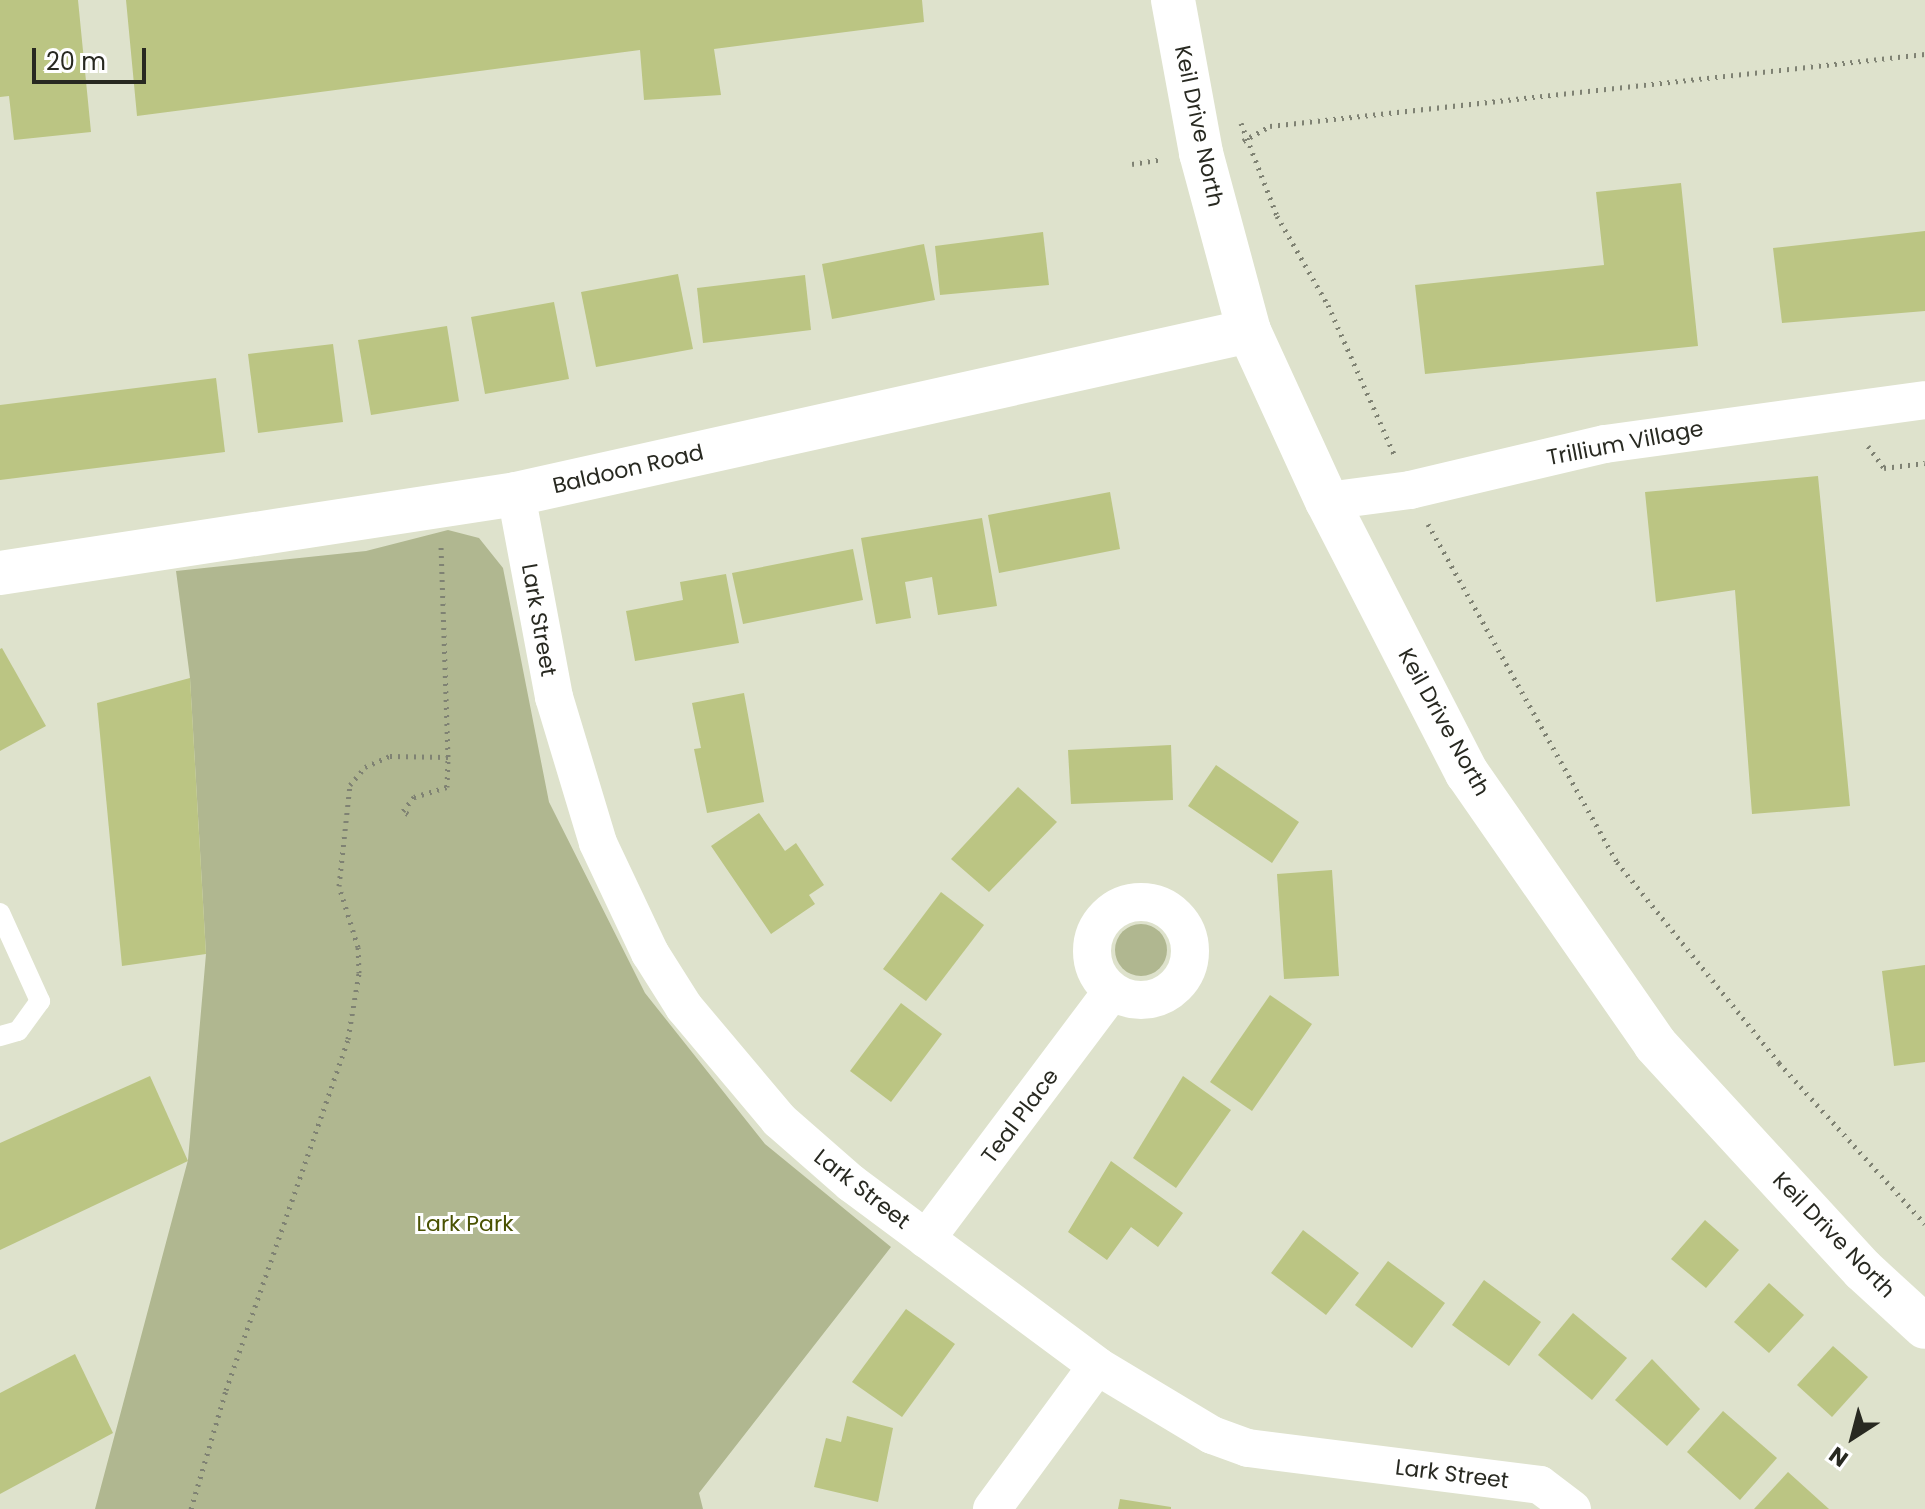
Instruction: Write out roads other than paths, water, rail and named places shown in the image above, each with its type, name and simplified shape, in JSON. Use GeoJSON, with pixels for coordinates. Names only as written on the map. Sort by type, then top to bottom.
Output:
{"type":"FeatureCollection","features":[{"type":"Feature","properties":{"kind":"street","name":"Keil Drive North"},"geometry":{"type":"LineString","coordinates":[[1173,0],[1201,153],[1249,331],[1327,501],[1467,773],[1655,1044],[1863,1270],[1925,1327]]}},
{"type":"Feature","properties":{"kind":"street","name":"Baldoon Road"},"geometry":{"type":"LineString","coordinates":[[0,573],[516,494],[1249,331]]}},
{"type":"Feature","properties":{"kind":"street","name":"Trillium Village"},"geometry":{"type":"LineString","coordinates":[[1327,501],[1410,490],[1605,444],[1925,400]]}},
{"type":"Feature","properties":{"kind":"street","name":"Lark Street"},"geometry":{"type":"LineString","coordinates":[[516,494],[554,697],[577,782],[598,843],[650,953],[728,1065],[779,1120],[926,1239],[1097,1366],[1175,1416],[1248,1448],[1540,1485],[1572,1509]]}},
{"type":"Feature","properties":{"kind":"street","name":"Teal Place"},"geometry":{"type":"LineString","coordinates":[[926,1239],[1112,991]]}},
{"type":"Feature","properties":{"kind":"street"},"geometry":{"type":"LineString","coordinates":[[992,1509],[1097,1366]]}},
{"type":"Feature","properties":{"kind":"lane"},"geometry":{"type":"LineString","coordinates":[[0,913],[40,1001],[18,1031],[0,1036]]}},
{"type":"Feature","properties":{"kind":"park label","name":"Lark Park"},"geometry":{"type":"Point","coordinates":[465,1224]}}]}
